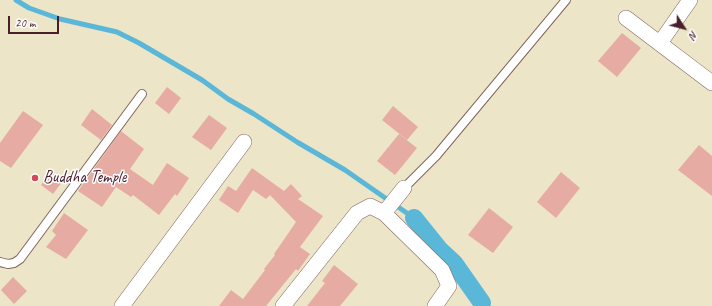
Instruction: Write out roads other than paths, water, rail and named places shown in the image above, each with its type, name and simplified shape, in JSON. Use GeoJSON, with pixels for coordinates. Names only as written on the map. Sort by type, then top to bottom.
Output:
{"type":"FeatureCollection","features":[{"type":"Feature","properties":{"kind":"street"},"geometry":{"type":"LineString","coordinates":[[660,43],[690,0]]}},
{"type":"Feature","properties":{"kind":"street"},"geometry":{"type":"LineString","coordinates":[[626,18],[712,83]]}},
{"type":"Feature","properties":{"kind":"street"},"geometry":{"type":"LineString","coordinates":[[122,306],[244,142]]}},
{"type":"Feature","properties":{"kind":"street"},"geometry":{"type":"LineString","coordinates":[[384,213],[404,188]]}},
{"type":"Feature","properties":{"kind":"street"},"geometry":{"type":"LineString","coordinates":[[283,306],[357,213],[370,206],[384,213],[442,270],[449,286],[436,306]]}},
{"type":"Feature","properties":{"kind":"lane"},"geometry":{"type":"LineString","coordinates":[[404,188],[436,156],[566,0]]}},
{"type":"Feature","properties":{"kind":"lane"},"geometry":{"type":"LineString","coordinates":[[0,262],[8,264],[14,263],[20,259],[142,94]]}},
{"type":"Feature","properties":{"kind":"waterway"},"geometry":{"type":"LineString","coordinates":[[16,0],[29,8],[60,19],[117,32],[139,43],[202,80],[228,99],[345,170],[414,218]]}},
{"type":"Feature","properties":{"kind":"waterway"},"geometry":{"type":"LineString","coordinates":[[414,218],[439,249],[454,263],[482,303]]}},
{"type":"Feature","properties":{"kind":"place","name":"Buddha Temple"},"geometry":{"type":"Point","coordinates":[35,178]}}]}
